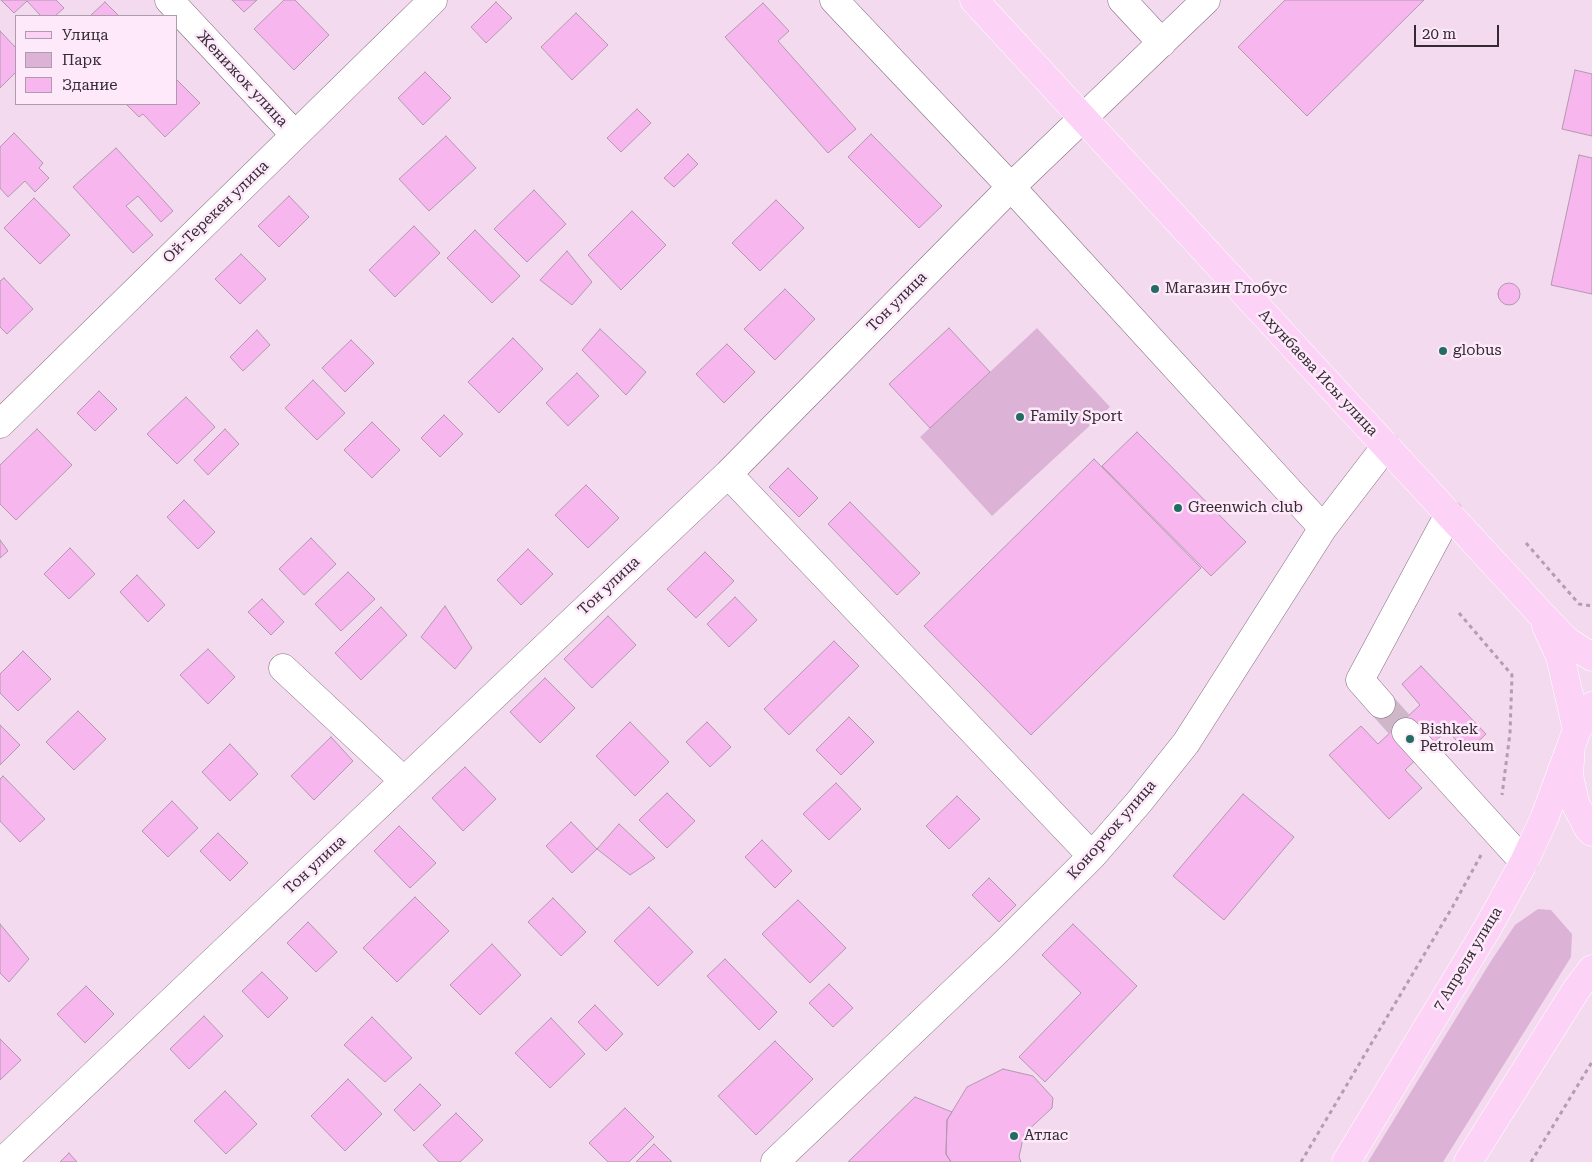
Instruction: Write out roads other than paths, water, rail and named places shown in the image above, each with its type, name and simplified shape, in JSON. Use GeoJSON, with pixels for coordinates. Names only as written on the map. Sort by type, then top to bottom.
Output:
{"type":"FeatureCollection","features":[{"type":"Feature","properties":{"kind":"main road","name":"Ахунбаева Исы улица"},"geometry":{"type":"LineString","coordinates":[[974,0],[1540,613],[1567,641],[1592,657]]}},
{"type":"Feature","properties":{"kind":"main road","name":"Ахунбаева Исы улица"},"geometry":{"type":"LineString","coordinates":[[1540,613],[1560,656],[1574,738]]}},
{"type":"Feature","properties":{"kind":"main road","name":"7 Апреля улица"},"geometry":{"type":"LineString","coordinates":[[1346,1162],[1487,929],[1524,862],[1544,819],[1574,738],[1592,706]]}},
{"type":"Feature","properties":{"kind":"main road"},"geometry":{"type":"LineString","coordinates":[[1574,738],[1569,775],[1575,803],[1592,832]]}},
{"type":"Feature","properties":{"kind":"main road"},"geometry":{"type":"LineString","coordinates":[[1468,1162],[1576,990],[1592,969]]}},
{"type":"Feature","properties":{"kind":"street","name":"Женижок улица"},"geometry":{"type":"LineString","coordinates":[[169,0],[295,135]]}},
{"type":"Feature","properties":{"kind":"street","name":"Ой-Терекен улица"},"geometry":{"type":"LineString","coordinates":[[0,424],[433,0]]}},
{"type":"Feature","properties":{"kind":"street"},"geometry":{"type":"LineString","coordinates":[[834,0],[1011,187],[1323,528]]}},
{"type":"Feature","properties":{"kind":"street"},"geometry":{"type":"LineString","coordinates":[[1122,0],[1162,43]]}},
{"type":"Feature","properties":{"kind":"street","name":"Тон улица"},"geometry":{"type":"LineString","coordinates":[[2,1162],[728,474],[1011,187],[1206,0]]}},
{"type":"Feature","properties":{"kind":"street","name":"Конорчок улица"},"geometry":{"type":"LineString","coordinates":[[775,1162],[1001,947],[1092,856],[1186,743],[1323,528],[1386,446]]}},
{"type":"Feature","properties":{"kind":"street"},"geometry":{"type":"LineString","coordinates":[[728,474],[1092,856]]}},
{"type":"Feature","properties":{"kind":"street"},"geometry":{"type":"LineString","coordinates":[[1381,704],[1360,680],[1449,514]]}},
{"type":"Feature","properties":{"kind":"street"},"geometry":{"type":"LineString","coordinates":[[283,668],[404,781]]}},
{"type":"Feature","properties":{"kind":"street"},"geometry":{"type":"LineString","coordinates":[[1406,732],[1524,862]]}},
{"type":"Feature","properties":{"kind":"tunnel"},"geometry":{"type":"LineString","coordinates":[[1381,704],[1406,732]]}},
{"type":"Feature","properties":{"kind":"place","name":"Магазин Глобус"},"geometry":{"type":"Point","coordinates":[1155,289]}},
{"type":"Feature","properties":{"kind":"place","name":"globus"},"geometry":{"type":"Point","coordinates":[1443,351]}},
{"type":"Feature","properties":{"kind":"place","name":"Family Sport"},"geometry":{"type":"Point","coordinates":[1020,417]}},
{"type":"Feature","properties":{"kind":"place","name":"Greenwich club"},"geometry":{"type":"Point","coordinates":[1178,508]}},
{"type":"Feature","properties":{"kind":"place","name":"Bishkek Petroleum"},"geometry":{"type":"Point","coordinates":[1410,739]}},
{"type":"Feature","properties":{"kind":"place","name":"Атлас"},"geometry":{"type":"Point","coordinates":[1014,1136]}}]}
